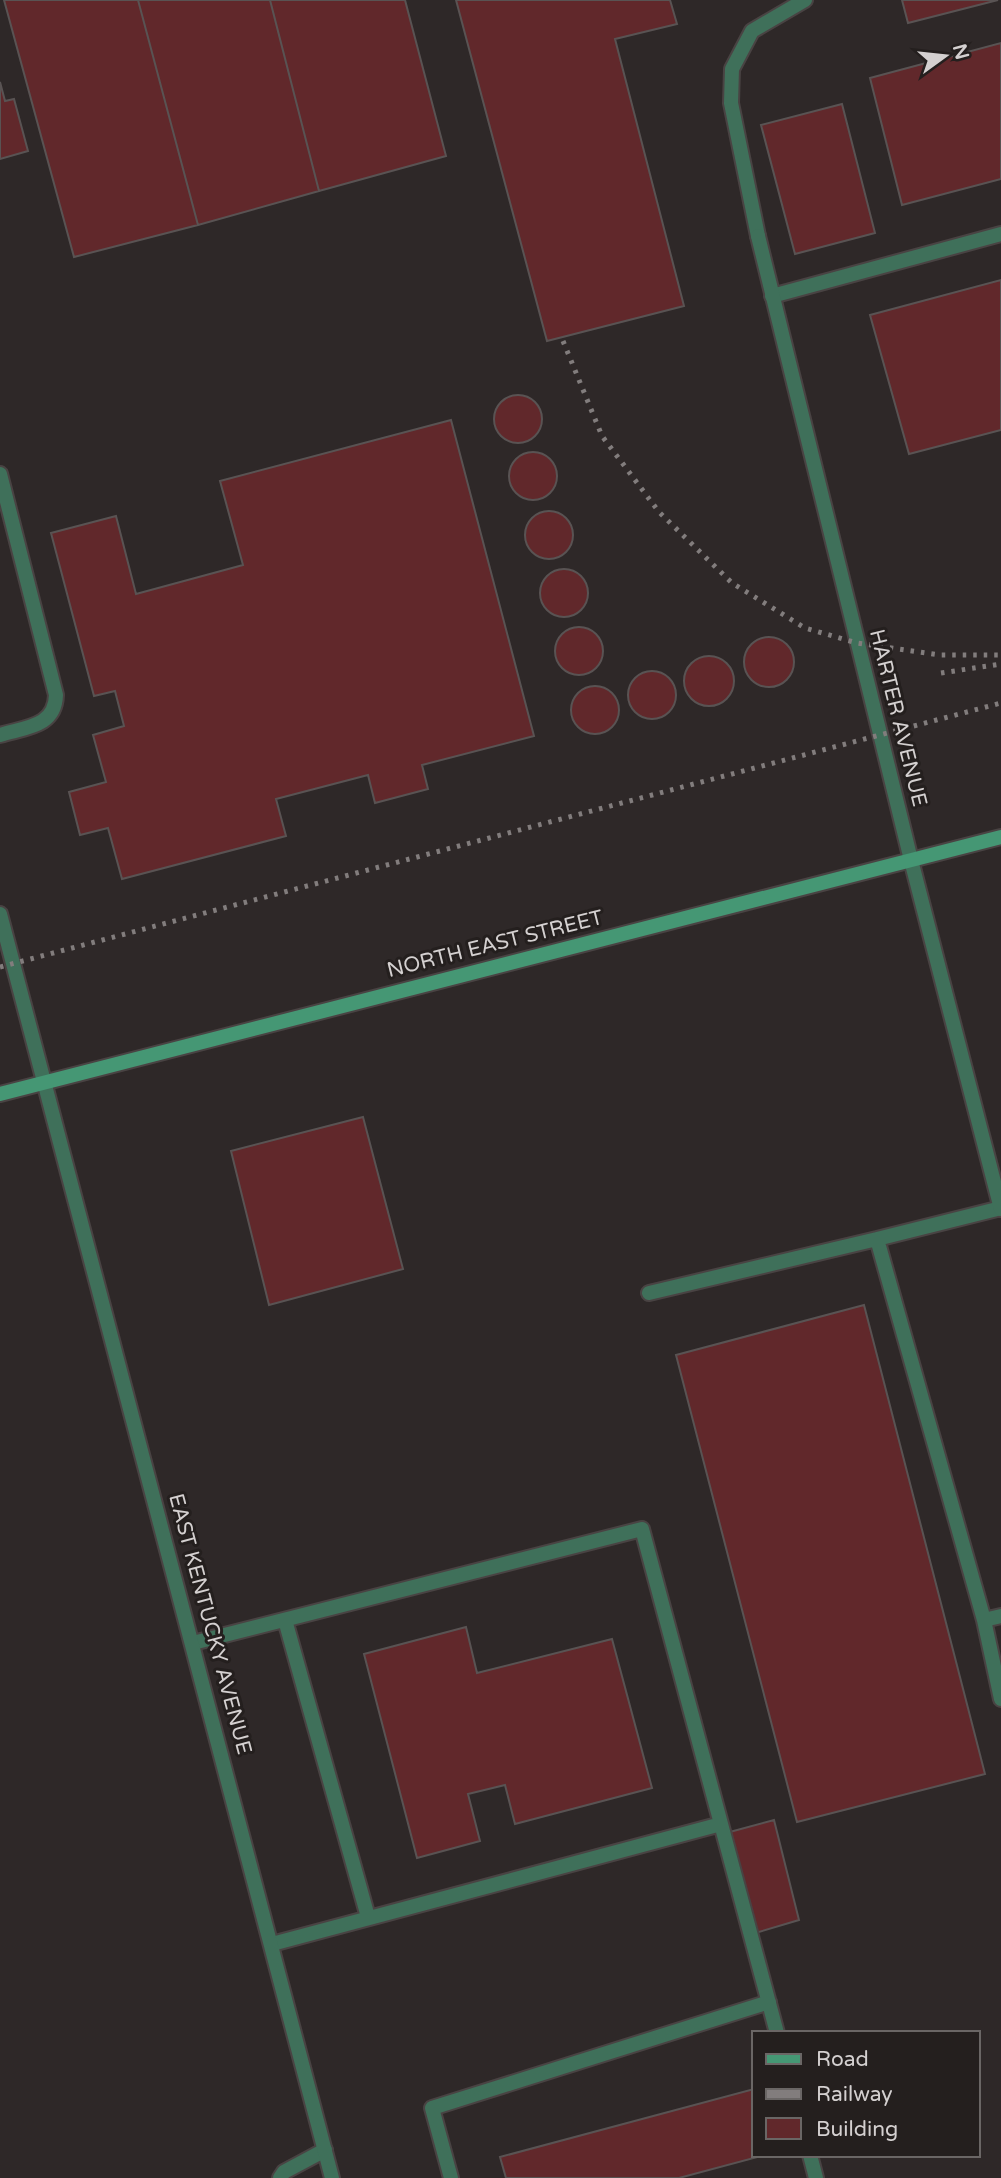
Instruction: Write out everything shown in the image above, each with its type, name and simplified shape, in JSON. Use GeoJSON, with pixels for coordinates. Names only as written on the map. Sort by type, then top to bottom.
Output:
{"type":"FeatureCollection","features":[{"type":"Feature","properties":{"kind":"main road","name":"NORTH EAST STREET"},"geometry":{"type":"LineString","coordinates":[[0,1094],[1001,837]]}},
{"type":"Feature","properties":{"kind":"street","name":"HARTER AVENUE"},"geometry":{"type":"LineString","coordinates":[[805,0],[752,31],[733,69],[732,103],[772,296],[911,860],[1001,1209]]}},
{"type":"Feature","properties":{"kind":"street"},"geometry":{"type":"LineString","coordinates":[[772,296],[1001,234]]}},
{"type":"Feature","properties":{"kind":"street"},"geometry":{"type":"LineString","coordinates":[[0,474],[56,695],[55,707],[46,720],[0,734]]}},
{"type":"Feature","properties":{"kind":"street","name":"EAST KENTUCKY AVENUE"},"geometry":{"type":"LineString","coordinates":[[0,914],[332,2178]]}},
{"type":"Feature","properties":{"kind":"street"},"geometry":{"type":"LineString","coordinates":[[649,1293],[1001,1209]]}},
{"type":"Feature","properties":{"kind":"street"},"geometry":{"type":"LineString","coordinates":[[877,1239],[984,1620],[1001,1699]]}},
{"type":"Feature","properties":{"kind":"street"},"geometry":{"type":"LineString","coordinates":[[193,1643],[642,1529],[776,2031]]}},
{"type":"Feature","properties":{"kind":"street"},"geometry":{"type":"LineString","coordinates":[[984,1620],[1001,1616]]}},
{"type":"Feature","properties":{"kind":"street"},"geometry":{"type":"LineString","coordinates":[[285,1620],[368,1917]]}},
{"type":"Feature","properties":{"kind":"street"},"geometry":{"type":"LineString","coordinates":[[272,1944],[721,1824]]}},
{"type":"Feature","properties":{"kind":"street"},"geometry":{"type":"LineString","coordinates":[[451,2178],[432,2108],[769,2003]]}},
{"type":"Feature","properties":{"kind":"street"},"geometry":{"type":"LineString","coordinates":[[280,2178],[284,2172],[325,2150]]}},
{"type":"Feature","properties":{"kind":"street"},"geometry":{"type":"LineString","coordinates":[[811,2157],[816,2178]]}},
{"type":"Feature","properties":{"kind":"building"},"geometry":{"type":"Polygon","coordinates":[[[4,0],[138,0],[198,225],[74,257],[4,0]]]}},
{"type":"Feature","properties":{"kind":"building"},"geometry":{"type":"Polygon","coordinates":[[[138,0],[270,0],[319,191],[198,225],[138,0]]]}},
{"type":"Feature","properties":{"kind":"building"},"geometry":{"type":"Polygon","coordinates":[[[270,0],[405,0],[446,156],[319,191],[270,0]]]}},
{"type":"Feature","properties":{"kind":"building"},"geometry":{"type":"Polygon","coordinates":[[[456,0],[670,0],[677,24],[615,39],[684,306],[547,341],[456,0]]]}},
{"type":"Feature","properties":{"kind":"building"},"geometry":{"type":"Polygon","coordinates":[[[902,0],[998,0],[908,23],[902,0]]]}},
{"type":"Feature","properties":{"kind":"building"},"geometry":{"type":"Polygon","coordinates":[[[1001,43],[1001,179],[902,205],[870,78],[1001,43]]]}},
{"type":"Feature","properties":{"kind":"building"},"geometry":{"type":"Polygon","coordinates":[[[0,82],[5,101],[14,99],[28,151],[0,159],[0,82]]]}},
{"type":"Feature","properties":{"kind":"building"},"geometry":{"type":"Polygon","coordinates":[[[842,104],[875,233],[795,254],[761,125],[842,104]]]}},
{"type":"Feature","properties":{"kind":"building"},"geometry":{"type":"Polygon","coordinates":[[[1001,280],[1001,430],[909,454],[870,315],[1001,280]]]}},
{"type":"Feature","properties":{"kind":"building"},"geometry":{"type":"Polygon","coordinates":[[[518,395],[527,396],[535,402],[541,410],[541,428],[535,436],[527,442],[518,443],[509,442],[501,436],[495,428],[494,419],[495,410],[501,402],[509,396],[518,395]]]}},
{"type":"Feature","properties":{"kind":"building"},"geometry":{"type":"Polygon","coordinates":[[[451,420],[534,736],[422,765],[428,789],[375,803],[368,775],[276,799],[286,836],[122,879],[108,828],[80,835],[69,792],[106,782],[93,735],[124,726],[115,691],[94,696],[51,533],[116,516],[136,594],[243,565],[220,481],[451,420]]]}},
{"type":"Feature","properties":{"kind":"building"},"geometry":{"type":"Polygon","coordinates":[[[533,452],[542,453],[550,459],[556,467],[556,485],[550,493],[542,499],[533,500],[524,499],[516,493],[510,485],[509,476],[510,467],[516,459],[524,453],[533,452]]]}},
{"type":"Feature","properties":{"kind":"building"},"geometry":{"type":"Polygon","coordinates":[[[549,511],[558,512],[566,518],[572,526],[572,544],[566,552],[558,558],[549,559],[540,558],[532,552],[526,544],[525,535],[526,526],[532,518],[540,512],[549,511]]]}},
{"type":"Feature","properties":{"kind":"building"},"geometry":{"type":"Polygon","coordinates":[[[564,569],[581,576],[588,593],[581,610],[564,617],[547,610],[540,593],[547,576],[564,569]]]}},
{"type":"Feature","properties":{"kind":"building"},"geometry":{"type":"Polygon","coordinates":[[[579,627],[588,628],[596,634],[602,642],[602,660],[596,668],[588,674],[579,675],[570,674],[562,668],[556,660],[555,651],[556,642],[562,634],[570,628],[579,627]]]}},
{"type":"Feature","properties":{"kind":"building"},"geometry":{"type":"Polygon","coordinates":[[[769,637],[787,644],[794,662],[787,680],[769,687],[751,680],[744,662],[751,644],[769,637]]]}},
{"type":"Feature","properties":{"kind":"building"},"geometry":{"type":"Polygon","coordinates":[[[709,656],[727,663],[734,681],[727,699],[709,706],[691,699],[684,681],[691,663],[709,656]]]}},
{"type":"Feature","properties":{"kind":"building"},"geometry":{"type":"Polygon","coordinates":[[[652,671],[661,672],[669,678],[675,686],[675,704],[669,712],[661,718],[652,719],[643,718],[635,712],[629,704],[628,695],[629,686],[635,678],[643,672],[652,671]]]}},
{"type":"Feature","properties":{"kind":"building"},"geometry":{"type":"Polygon","coordinates":[[[595,686],[604,687],[612,693],[618,701],[618,719],[612,727],[604,733],[595,734],[586,733],[578,727],[572,719],[571,710],[572,701],[578,693],[586,687],[595,686]]]}},
{"type":"Feature","properties":{"kind":"building"},"geometry":{"type":"Polygon","coordinates":[[[363,1117],[403,1269],[269,1305],[231,1151],[363,1117]]]}},
{"type":"Feature","properties":{"kind":"building"},"geometry":{"type":"Polygon","coordinates":[[[864,1305],[985,1774],[797,1822],[676,1355],[864,1305]]]}},
{"type":"Feature","properties":{"kind":"building"},"geometry":{"type":"Polygon","coordinates":[[[466,1627],[477,1673],[612,1639],[652,1788],[515,1824],[505,1785],[468,1794],[480,1841],[417,1858],[364,1654],[466,1627]]]}},
{"type":"Feature","properties":{"kind":"building"},"geometry":{"type":"Polygon","coordinates":[[[774,1820],[799,1920],[752,1934],[726,1833],[774,1820]]]}},
{"type":"Feature","properties":{"kind":"building"},"geometry":{"type":"Polygon","coordinates":[[[752,2090],[752,2157],[758,2157],[679,2178],[506,2178],[500,2157],[752,2090]]]}},
{"type":"Feature","properties":{"kind":"railway"},"geometry":{"type":"LineString","coordinates":[[563,341],[602,436],[659,512],[732,583],[805,628],[857,643],[940,655],[1001,655]]}},
{"type":"Feature","properties":{"kind":"railway"},"geometry":{"type":"LineString","coordinates":[[941,673],[1001,664]]}},
{"type":"Feature","properties":{"kind":"railway"},"geometry":{"type":"LineString","coordinates":[[0,967],[1001,703]]}}]}
